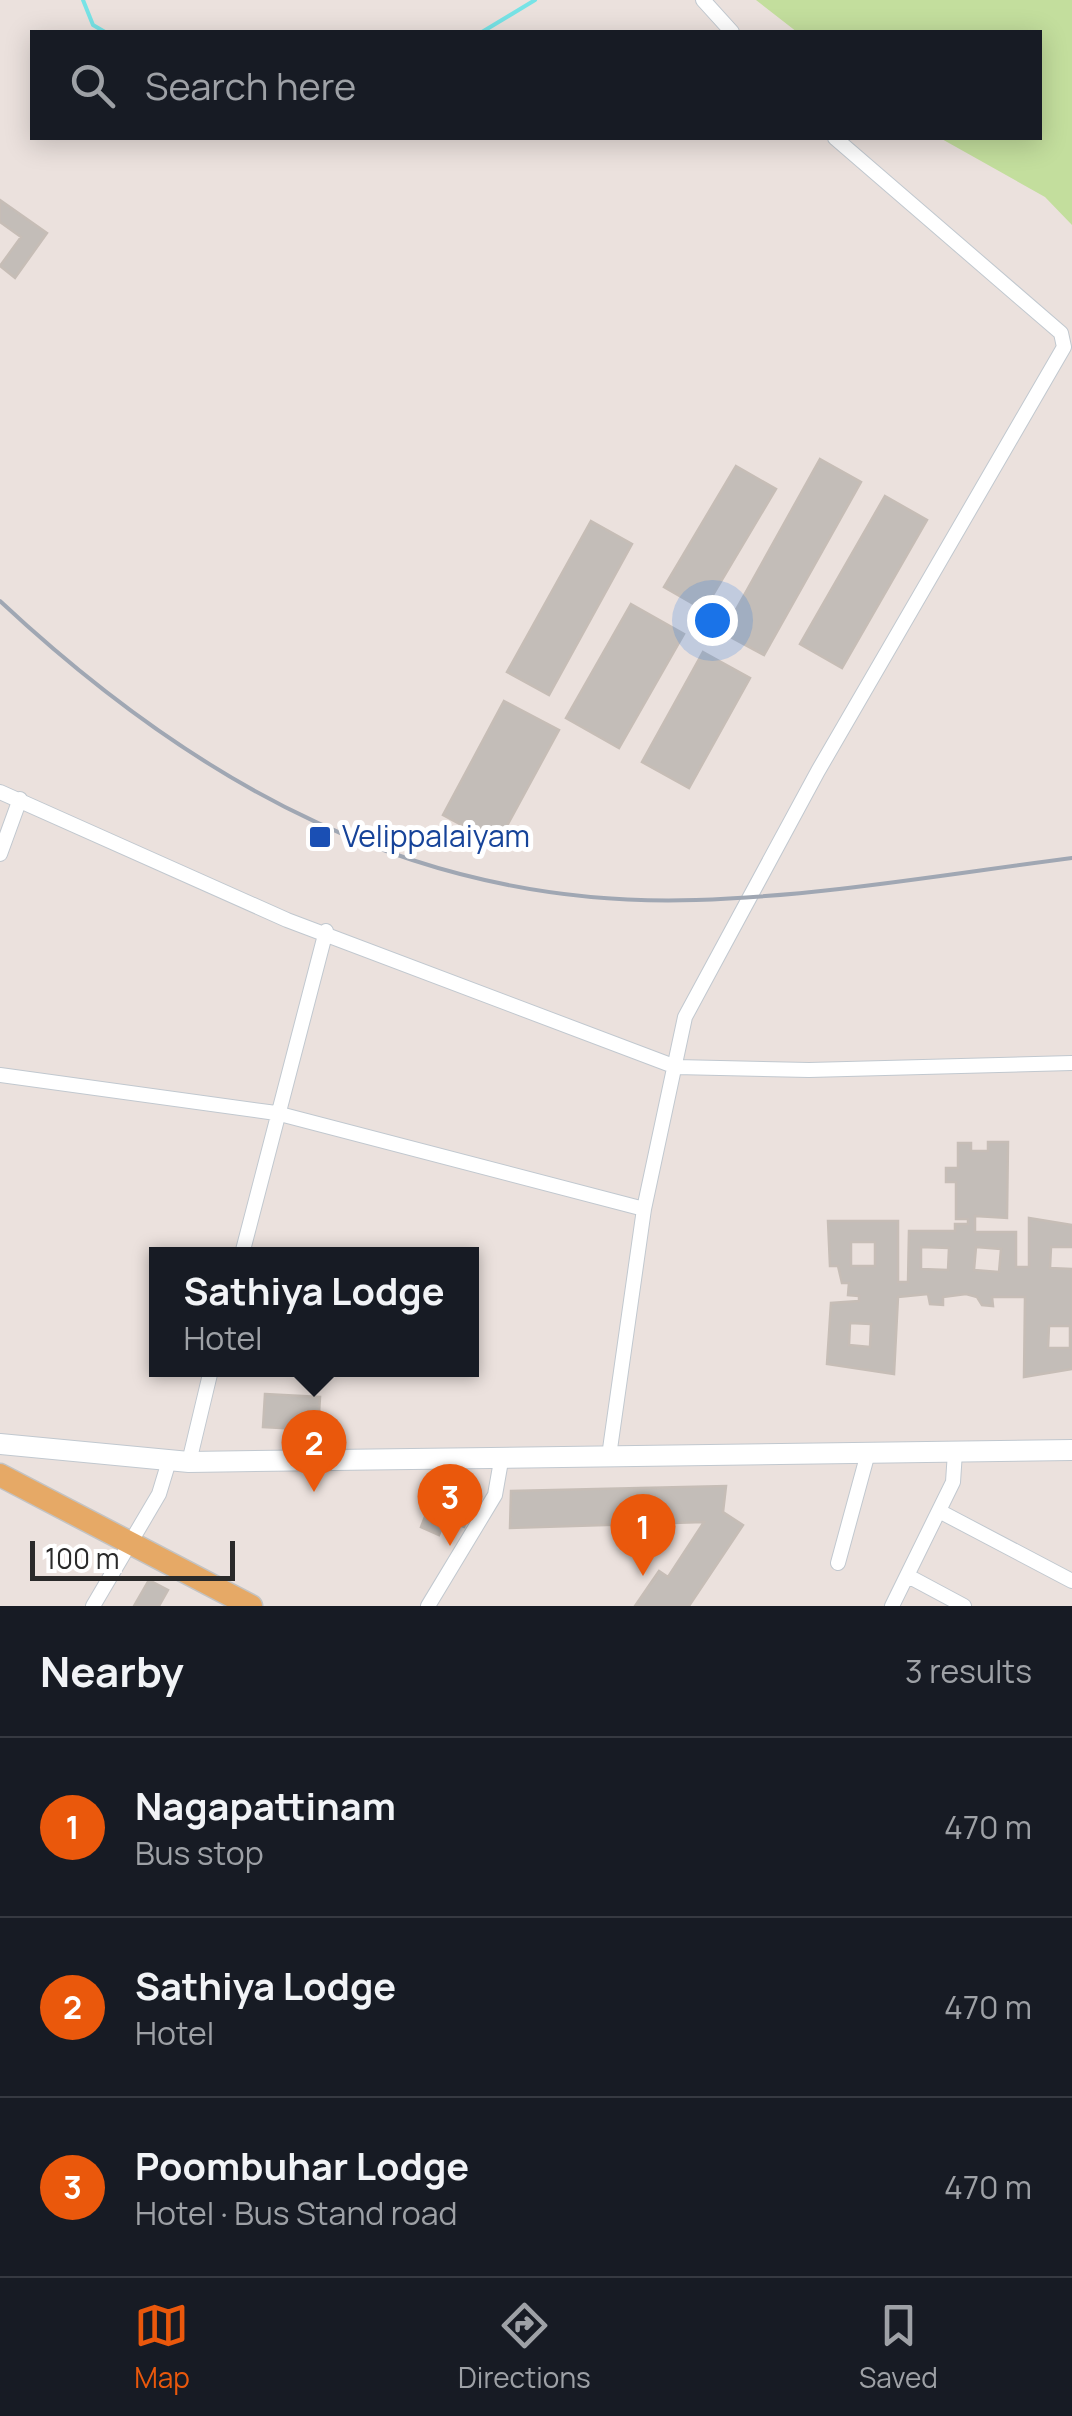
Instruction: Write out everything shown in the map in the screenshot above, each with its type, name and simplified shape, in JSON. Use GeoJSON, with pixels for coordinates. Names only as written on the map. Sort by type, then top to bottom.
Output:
{"type":"FeatureCollection","features":[{"type":"Feature","properties":{"kind":"main road"},"geometry":{"type":"LineString","coordinates":[[0,1444],[179,1461],[1072,1450]]}},
{"type":"Feature","properties":{"kind":"main road"},"geometry":{"type":"LineString","coordinates":[[0,1475],[134,1542],[240,1603]]}},
{"type":"Feature","properties":{"kind":"street"},"geometry":{"type":"LineString","coordinates":[[703,0],[730,30]]}},
{"type":"Feature","properties":{"kind":"street"},"geometry":{"type":"LineString","coordinates":[[610,1456],[644,1209],[685,1018],[766,863],[1064,352],[1062,333],[838,140]]}},
{"type":"Feature","properties":{"kind":"street"},"geometry":{"type":"LineString","coordinates":[[0,792],[287,920],[326,931],[451,984],[676,1067],[809,1070],[1072,1063]]}},
{"type":"Feature","properties":{"kind":"street"},"geometry":{"type":"LineString","coordinates":[[0,854],[20,800]]}},
{"type":"Feature","properties":{"kind":"street"},"geometry":{"type":"LineString","coordinates":[[244,1247],[326,931]]}},
{"type":"Feature","properties":{"kind":"street"},"geometry":{"type":"LineString","coordinates":[[0,1075],[276,1114],[644,1209]]}},
{"type":"Feature","properties":{"kind":"street"},"geometry":{"type":"LineString","coordinates":[[93,1606],[179,1461],[209,1377]]}},
{"type":"Feature","properties":{"kind":"street"},"geometry":{"type":"LineString","coordinates":[[838,1563],[868,1452]]}},
{"type":"Feature","properties":{"kind":"street"},"geometry":{"type":"LineString","coordinates":[[892,1606],[953,1482],[956,1452]]}},
{"type":"Feature","properties":{"kind":"street"},"geometry":{"type":"LineString","coordinates":[[428,1606],[495,1495],[501,1460]]}},
{"type":"Feature","properties":{"kind":"street"},"geometry":{"type":"LineString","coordinates":[[939,1511],[1072,1581]]}},
{"type":"Feature","properties":{"kind":"street"},"geometry":{"type":"LineString","coordinates":[[908,1576],[964,1606]]}},
{"type":"Feature","properties":{"kind":"green space"},"geometry":{"type":"Polygon","coordinates":[[[756,0],[1072,0],[1072,225],[1045,197],[944,140],[1042,140],[1042,30],[794,30],[756,0]]]}},
{"type":"Feature","properties":{"kind":"building"},"geometry":{"type":"Polygon","coordinates":[[[0,200],[47,233],[15,278],[0,266],[21,237],[0,222],[0,200]]]}},
{"type":"Feature","properties":{"kind":"building"},"geometry":{"type":"Polygon","coordinates":[[[820,459],[861,482],[764,655],[723,633],[820,459]]]}},
{"type":"Feature","properties":{"kind":"building"},"geometry":{"type":"Polygon","coordinates":[[[736,466],[776,489],[704,610],[664,587],[736,466]]]}},
{"type":"Feature","properties":{"kind":"building"},"geometry":{"type":"Polygon","coordinates":[[[885,496],[927,520],[842,668],[800,644],[885,496]]]}},
{"type":"Feature","properties":{"kind":"building"},"geometry":{"type":"Polygon","coordinates":[[[591,521],[632,544],[549,695],[507,672],[591,521]]]}},
{"type":"Feature","properties":{"kind":"building"},"geometry":{"type":"Polygon","coordinates":[[[631,604],[684,634],[619,748],[566,718],[631,604]]]}},
{"type":"Feature","properties":{"kind":"building"},"geometry":{"type":"Polygon","coordinates":[[[703,652],[750,678],[689,788],[642,762],[703,652]]]}},
{"type":"Feature","properties":{"kind":"building"},"geometry":{"type":"Polygon","coordinates":[[[504,701],[559,730],[497,844],[443,815],[504,701]]]}},
{"type":"Feature","properties":{"kind":"building"},"geometry":{"type":"Polygon","coordinates":[[[988,1142],[1008,1142],[1007,1218],[975,1216],[975,1232],[1016,1232],[1016,1267],[1029,1267],[1029,1218],[1072,1225],[1072,1247],[1051,1247],[1050,1268],[1072,1269],[1072,1369],[1024,1377],[1025,1297],[992,1297],[993,1306],[982,1305],[977,1297],[966,1294],[943,1297],[943,1305],[930,1304],[928,1294],[898,1297],[894,1374],[827,1364],[831,1303],[859,1301],[859,1296],[848,1295],[849,1283],[842,1283],[838,1266],[830,1266],[828,1221],[898,1221],[898,1282],[908,1282],[909,1231],[955,1231],[955,1224],[968,1224],[968,1219],[956,1219],[956,1182],[946,1182],[946,1168],[958,1168],[958,1143],[971,1143],[971,1151],[988,1151],[988,1142]],[[851,1242],[851,1266],[875,1266],[875,1242],[851,1242]],[[921,1247],[921,1269],[948,1270],[949,1248],[921,1247]],[[976,1247],[974,1270],[999,1272],[1001,1249],[976,1247]],[[850,1323],[849,1345],[870,1347],[871,1324],[850,1323]],[[1049,1326],[1048,1348],[1070,1348],[1070,1326],[1049,1326]]]}},
{"type":"Feature","properties":{"kind":"building"},"geometry":{"type":"Polygon","coordinates":[[[265,1394],[320,1397],[318,1430],[263,1427],[265,1394]]]}},
{"type":"Feature","properties":{"kind":"building"},"geometry":{"type":"Polygon","coordinates":[[[726,1486],[723,1512],[743,1525],[689,1606],[635,1606],[659,1571],[668,1577],[704,1522],[510,1528],[511,1491],[726,1486]]]}},
{"type":"Feature","properties":{"kind":"building"},"geometry":{"type":"Polygon","coordinates":[[[435,1491],[454,1498],[451,1506],[470,1513],[464,1527],[445,1520],[439,1535],[421,1527],[435,1491]]]}},
{"type":"Feature","properties":{"kind":"building"},"geometry":{"type":"Polygon","coordinates":[[[149,1580],[168,1590],[159,1606],[134,1606],[149,1580]]]}},
{"type":"Feature","properties":{"kind":"waterway"},"geometry":{"type":"LineString","coordinates":[[83,0],[93,25],[102,30]]}},
{"type":"Feature","properties":{"kind":"waterway"},"geometry":{"type":"LineString","coordinates":[[485,30],[535,0]]}},
{"type":"Feature","properties":{"kind":"railway"},"geometry":{"type":"LineString","coordinates":[[0,601],[75,667],[153,727],[233,779],[318,823],[406,858],[498,883],[594,897],[743,898],[1072,858]]}},
{"type":"Feature","properties":{"kind":"place","name":"Velippalaiyam"},"geometry":{"type":"Point","coordinates":[320,837]}},
{"type":"Feature","properties":{"kind":"place","name":"Sathiya Lodge"},"geometry":{"type":"Point","coordinates":[314,1492]}},
{"type":"Feature","properties":{"kind":"place","name":"Poombuhar Lodge"},"geometry":{"type":"Point","coordinates":[450,1546]}},
{"type":"Feature","properties":{"kind":"place","name":"Nagapattinam"},"geometry":{"type":"Point","coordinates":[643,1576]}}]}
